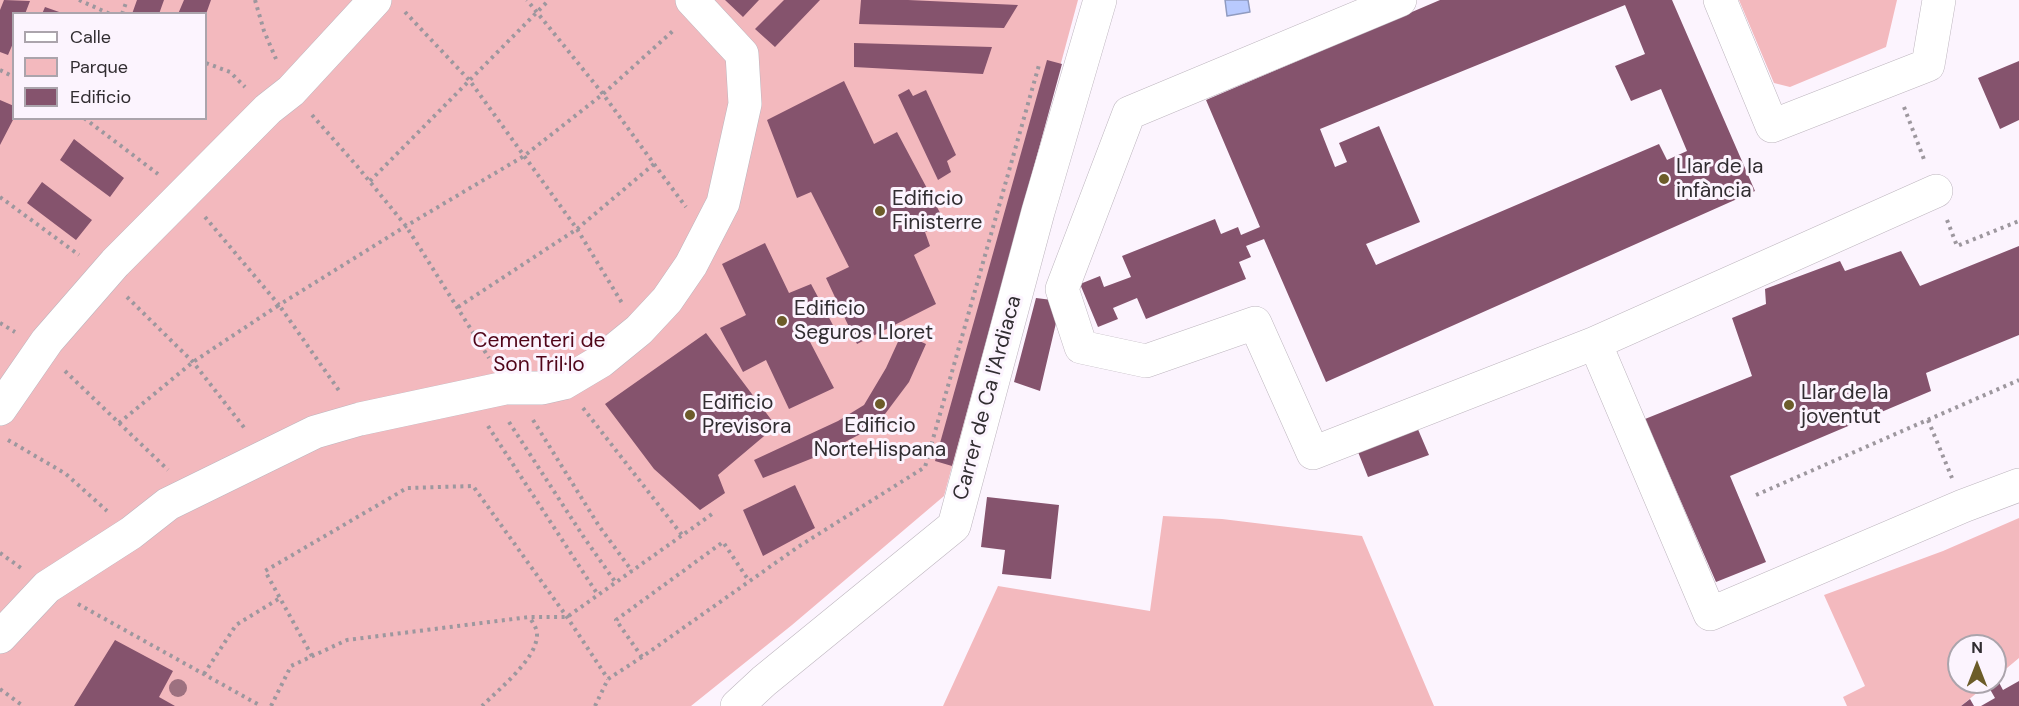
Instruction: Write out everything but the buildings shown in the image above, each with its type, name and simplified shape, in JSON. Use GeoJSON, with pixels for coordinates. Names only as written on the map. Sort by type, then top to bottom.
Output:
{"type":"FeatureCollection","features":[{"type":"Feature","properties":{"kind":"street","name":"Carrer de Ca l'Ardiaca"},"geometry":{"type":"LineString","coordinates":[[737,706],[764,681],[954,526],[1038,212],[1100,0]]}},
{"type":"Feature","properties":{"kind":"street"},"geometry":{"type":"LineString","coordinates":[[1400,0],[1129,113],[1062,289],[1081,347],[1146,361],[1255,323],[1312,453],[1595,343],[1936,191]]}},
{"type":"Feature","properties":{"kind":"street"},"geometry":{"type":"LineString","coordinates":[[1720,0],[1772,126],[1928,65],[1939,0]]}},
{"type":"Feature","properties":{"kind":"street"},"geometry":{"type":"LineString","coordinates":[[0,637],[47,587],[131,532],[168,504],[315,432],[360,419],[505,387],[542,387],[564,383],[602,361],[639,330],[667,300],[691,265],[723,203],[745,104],[742,54],[696,3]]}},
{"type":"Feature","properties":{"kind":"street"},"geometry":{"type":"LineString","coordinates":[[0,409],[41,348],[105,275],[279,100],[389,4]]}},
{"type":"Feature","properties":{"kind":"street"},"geometry":{"type":"LineString","coordinates":[[1595,343],[1710,614],[1963,506],[2019,485]]}},
{"type":"Feature","properties":{"kind":"path"},"geometry":{"type":"LineString","coordinates":[[79,0],[106,12]]}},
{"type":"Feature","properties":{"kind":"path"},"geometry":{"type":"LineString","coordinates":[[255,0],[279,100]]}},
{"type":"Feature","properties":{"kind":"path"},"geometry":{"type":"LineString","coordinates":[[527,0],[603,94],[707,234]]}},
{"type":"Feature","properties":{"kind":"path"},"geometry":{"type":"LineString","coordinates":[[370,181],[549,0]]}},
{"type":"Feature","properties":{"kind":"path"},"geometry":{"type":"LineString","coordinates":[[119,423],[194,362],[279,305],[524,156],[603,94],[696,3]]}},
{"type":"Feature","properties":{"kind":"path"},"geometry":{"type":"LineString","coordinates":[[389,4],[470,81],[577,229],[639,330]]}},
{"type":"Feature","properties":{"kind":"path"},"geometry":{"type":"LineString","coordinates":[[207,63],[230,72],[279,100],[370,181],[406,226],[481,341],[505,387]]}},
{"type":"Feature","properties":{"kind":"path"},"geometry":{"type":"LineString","coordinates":[[595,706],[608,679],[807,541],[925,467],[1039,65]]}},
{"type":"Feature","properties":{"kind":"path"},"geometry":{"type":"LineString","coordinates":[[87,120],[185,194],[279,305],[360,419]]}},
{"type":"Feature","properties":{"kind":"path"},"geometry":{"type":"LineString","coordinates":[[458,307],[577,229],[654,164]]}},
{"type":"Feature","properties":{"kind":"path"},"geometry":{"type":"LineString","coordinates":[[0,197],[105,275],[194,362],[267,456]]}},
{"type":"Feature","properties":{"kind":"path"},"geometry":{"type":"LineString","coordinates":[[41,348],[192,492]]}},
{"type":"Feature","properties":{"kind":"path"},"geometry":{"type":"LineString","coordinates":[[1756,495],[2019,380]]}},
{"type":"Feature","properties":{"kind":"path"},"geometry":{"type":"LineString","coordinates":[[564,383],[682,535]]}},
{"type":"Feature","properties":{"kind":"path"},"geometry":{"type":"LineString","coordinates":[[531,418],[599,526],[632,572]]}},
{"type":"Feature","properties":{"kind":"path"},"geometry":{"type":"LineString","coordinates":[[1928,420],[1963,506]]}},
{"type":"Feature","properties":{"kind":"path"},"geometry":{"type":"LineString","coordinates":[[509,422],[616,583]]}},
{"type":"Feature","properties":{"kind":"path"},"geometry":{"type":"LineString","coordinates":[[487,427],[598,595]]}},
{"type":"Feature","properties":{"kind":"path"},"geometry":{"type":"LineString","coordinates":[[0,435],[66,474],[131,532]]}},
{"type":"Feature","properties":{"kind":"path"},"geometry":{"type":"LineString","coordinates":[[312,656],[265,571],[407,488],[472,486],[567,617],[608,679]]}},
{"type":"Feature","properties":{"kind":"path"},"geometry":{"type":"LineString","coordinates":[[271,706],[291,666],[347,640],[529,617],[567,617],[715,512]]}},
{"type":"Feature","properties":{"kind":"path"},"geometry":{"type":"LineString","coordinates":[[642,657],[616,620],[723,542],[749,580]]}},
{"type":"Feature","properties":{"kind":"path"},"geometry":{"type":"LineString","coordinates":[[47,587],[261,706]]}},
{"type":"Feature","properties":{"kind":"path"},"geometry":{"type":"LineString","coordinates":[[204,674],[236,625],[280,598]]}},
{"type":"Feature","properties":{"kind":"path"},"geometry":{"type":"LineString","coordinates":[[482,706],[515,674],[534,648],[537,636],[535,626],[529,617]]}},
{"type":"Feature","properties":{"kind":"path"},"geometry":{"type":"LineString","coordinates":[[0,689],[22,706]]}},
{"type":"Feature","properties":{"kind":"green space","name":"Cementeri de Son Tril·lo"},"geometry":{"type":"Polygon","coordinates":[[[0,0],[1078,0],[944,496],[792,625],[691,706],[0,706],[0,0]]]}},
{"type":"Feature","properties":{"kind":"green space"},"geometry":{"type":"Polygon","coordinates":[[[1739,0],[1897,0],[1886,47],[1790,87],[1774,83],[1739,0]]]}},
{"type":"Feature","properties":{"kind":"green space"},"geometry":{"type":"Polygon","coordinates":[[[1163,516],[1222,519],[1362,536],[1434,706],[943,706],[998,586],[1150,611],[1163,516]]]}},
{"type":"Feature","properties":{"kind":"green space"},"geometry":{"type":"Polygon","coordinates":[[[2019,518],[2019,658],[2007,668],[2007,634],[1947,634],[1947,694],[1976,694],[1961,706],[1847,706],[1843,697],[1865,686],[1824,595],[1943,551],[2019,518]]]}},
{"type":"Feature","properties":{"kind":"water"},"geometry":{"type":"Polygon","coordinates":[[[1225,0],[1248,0],[1250,12],[1227,16],[1225,0]]]}},
{"type":"Feature","properties":{"kind":"place","name":"Llar de la infància"},"geometry":{"type":"Point","coordinates":[1664,179]}},
{"type":"Feature","properties":{"kind":"place","name":"Edificio Finisterre"},"geometry":{"type":"Point","coordinates":[880,211]}},
{"type":"Feature","properties":{"kind":"place","name":"Edificio Seguros Lloret"},"geometry":{"type":"Point","coordinates":[782,321]}},
{"type":"Feature","properties":{"kind":"place","name":"Edificio NorteHispana"},"geometry":{"type":"Point","coordinates":[880,404]}},
{"type":"Feature","properties":{"kind":"place","name":"Llar de la joventut"},"geometry":{"type":"Point","coordinates":[1789,405]}},
{"type":"Feature","properties":{"kind":"place","name":"Edificio Previsora"},"geometry":{"type":"Point","coordinates":[690,415]}}]}
